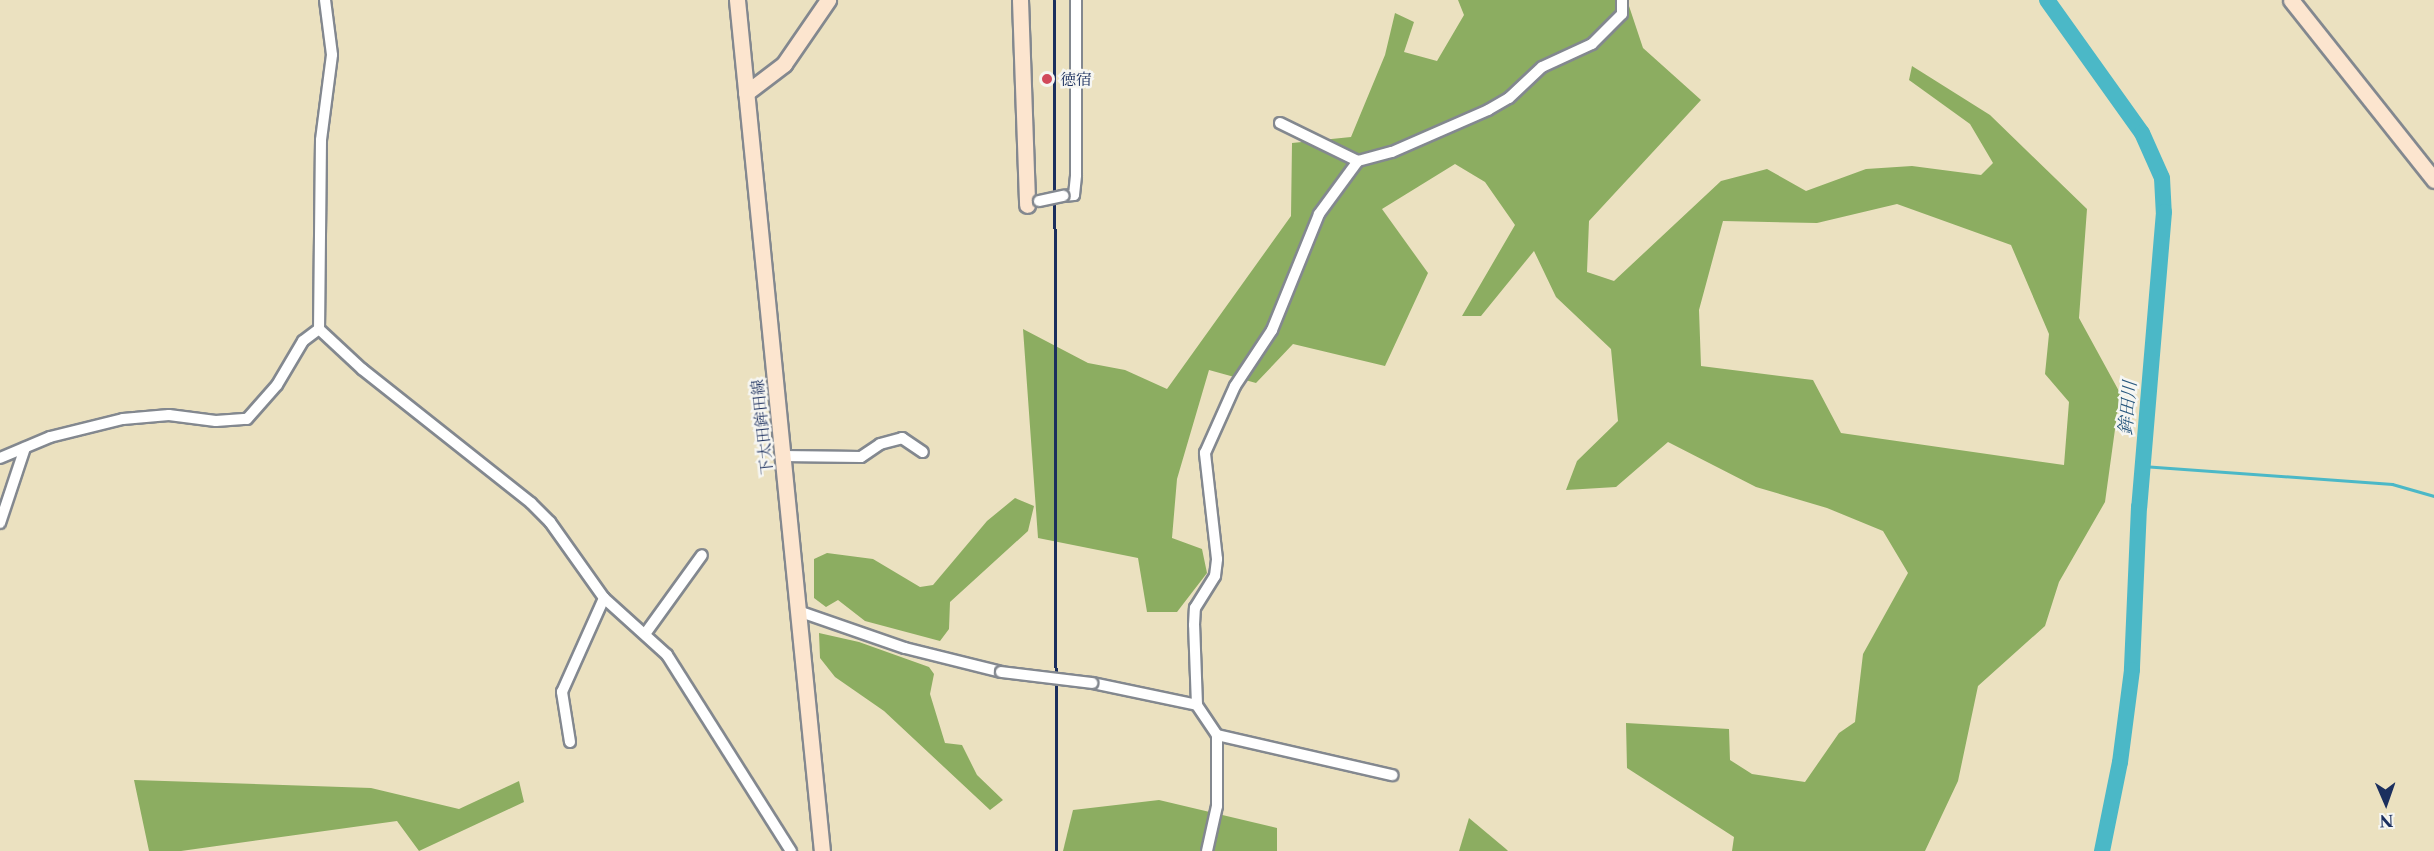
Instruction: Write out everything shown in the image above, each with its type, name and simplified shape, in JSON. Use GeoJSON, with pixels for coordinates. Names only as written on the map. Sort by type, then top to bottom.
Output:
{"type":"FeatureCollection","features":[{"type":"Feature","properties":{"kind":"main road","name":"下太田鉾田線"},"geometry":{"type":"LineString","coordinates":[[737,0],[822,851]]}},
{"type":"Feature","properties":{"kind":"main road"},"geometry":{"type":"LineString","coordinates":[[747,93],[784,64],[828,0]]}},
{"type":"Feature","properties":{"kind":"main road"},"geometry":{"type":"LineString","coordinates":[[1020,0],[1033,203]]}},
{"type":"Feature","properties":{"kind":"main road"},"geometry":{"type":"LineString","coordinates":[[2291,0],[2434,180]]}},
{"type":"Feature","properties":{"kind":"street"},"geometry":{"type":"LineString","coordinates":[[325,0],[332,55],[321,140],[319,329],[362,369],[531,503],[550,522],[604,598],[667,656],[791,851]]}},
{"type":"Feature","properties":{"kind":"street"},"geometry":{"type":"LineString","coordinates":[[1033,203],[1063,195],[1074,195],[1076,0]]}},
{"type":"Feature","properties":{"kind":"street"},"geometry":{"type":"LineString","coordinates":[[1207,851],[1216,815],[1217,735],[1197,705],[1195,608],[1215,576],[1216,559],[1205,453],[1235,386],[1272,330],[1319,214],[1358,161],[1423,139],[1509,98],[1542,67],[1592,44],[1606,33],[1622,14],[1619,0]]}},
{"type":"Feature","properties":{"kind":"street"},"geometry":{"type":"LineString","coordinates":[[1280,123],[1358,161]]}},
{"type":"Feature","properties":{"kind":"street"},"geometry":{"type":"LineString","coordinates":[[0,458],[50,437],[123,418],[169,415],[216,421],[247,419],[277,385],[303,341],[319,329]]}},
{"type":"Feature","properties":{"kind":"street"},"geometry":{"type":"LineString","coordinates":[[783,456],[861,457],[880,444],[902,438],[922,452]]}},
{"type":"Feature","properties":{"kind":"street"},"geometry":{"type":"LineString","coordinates":[[0,523],[25,448]]}},
{"type":"Feature","properties":{"kind":"street"},"geometry":{"type":"LineString","coordinates":[[645,634],[702,555]]}},
{"type":"Feature","properties":{"kind":"street"},"geometry":{"type":"LineString","coordinates":[[570,741],[562,692],[604,598]]}},
{"type":"Feature","properties":{"kind":"street"},"geometry":{"type":"LineString","coordinates":[[798,611],[905,648],[1001,672],[1092,683],[1197,705]]}},
{"type":"Feature","properties":{"kind":"street"},"geometry":{"type":"LineString","coordinates":[[1217,735],[1392,775]]}},
{"type":"Feature","properties":{"kind":"green space"},"geometry":{"type":"Polygon","coordinates":[[[1458,0],[1627,0],[1643,48],[1701,100],[1589,221],[1587,272],[1614,281],[1721,181],[1767,169],[1806,191],[1866,169],[1912,166],[1981,175],[1993,163],[1970,124],[1909,80],[1912,66],[1990,115],[2087,209],[2079,318],[2120,393],[2105,502],[2059,582],[2045,626],[1978,686],[1958,781],[1925,851],[1732,851],[1734,837],[1627,768],[1626,723],[1729,729],[1730,760],[1752,774],[1805,782],[1839,733],[1855,722],[1863,654],[1908,573],[1883,531],[1827,508],[1756,487],[1668,442],[1616,487],[1566,490],[1577,461],[1618,421],[1611,349],[1556,297],[1534,251],[1481,316],[1462,316],[1515,225],[1485,182],[1455,164],[1382,209],[1428,273],[1385,366],[1293,344],[1256,383],[1209,370],[1177,479],[1172,538],[1202,549],[1207,573],[1177,612],[1147,612],[1138,558],[1038,538],[1023,329],[1088,363],[1125,370],[1167,389],[1291,216],[1292,143],[1351,137],[1385,55],[1395,13],[1414,22],[1404,52],[1437,61],[1464,15],[1458,0]],[[1897,204],[1817,223],[1723,221],[1699,310],[1701,366],[1813,380],[1841,433],[2064,465],[2069,402],[2045,374],[2049,334],[2011,245],[1897,204]]]}},
{"type":"Feature","properties":{"kind":"green space"},"geometry":{"type":"Polygon","coordinates":[[[1015,498],[1034,506],[1028,531],[950,602],[949,629],[940,641],[865,621],[838,600],[826,607],[814,598],[814,559],[827,553],[873,559],[920,587],[933,585],[987,521],[1015,498]]]}},
{"type":"Feature","properties":{"kind":"green space"},"geometry":{"type":"Polygon","coordinates":[[[819,633],[859,642],[929,667],[934,674],[930,694],[945,743],[962,745],[977,775],[1003,800],[990,810],[884,711],[835,677],[820,658],[819,633]]]}},
{"type":"Feature","properties":{"kind":"green space"},"geometry":{"type":"Polygon","coordinates":[[[134,780],[371,788],[459,809],[519,781],[524,802],[419,851],[397,821],[181,851],[149,851],[134,780]]]}},
{"type":"Feature","properties":{"kind":"green space"},"geometry":{"type":"Polygon","coordinates":[[[1159,800],[1277,828],[1277,851],[1063,851],[1073,810],[1159,800]]]}},
{"type":"Feature","properties":{"kind":"green space"},"geometry":{"type":"Polygon","coordinates":[[[1469,818],[1506,849],[1508,851],[1459,851],[1469,818]]]}},
{"type":"Feature","properties":{"kind":"waterway","name":"鉾田川"},"geometry":{"type":"LineString","coordinates":[[2047,0],[2142,133],[2162,178],[2164,212],[2139,507],[2132,670],[2120,762],[2102,851]]}},
{"type":"Feature","properties":{"kind":"waterway"},"geometry":{"type":"LineString","coordinates":[[2142,466],[2392,484],[2434,496]]}},
{"type":"Feature","properties":{"kind":"railway"},"geometry":{"type":"LineString","coordinates":[[1054,0],[1056,851]]}},
{"type":"Feature","properties":{"kind":"place","name":"徳宿"},"geometry":{"type":"Point","coordinates":[1047,79]}}]}
